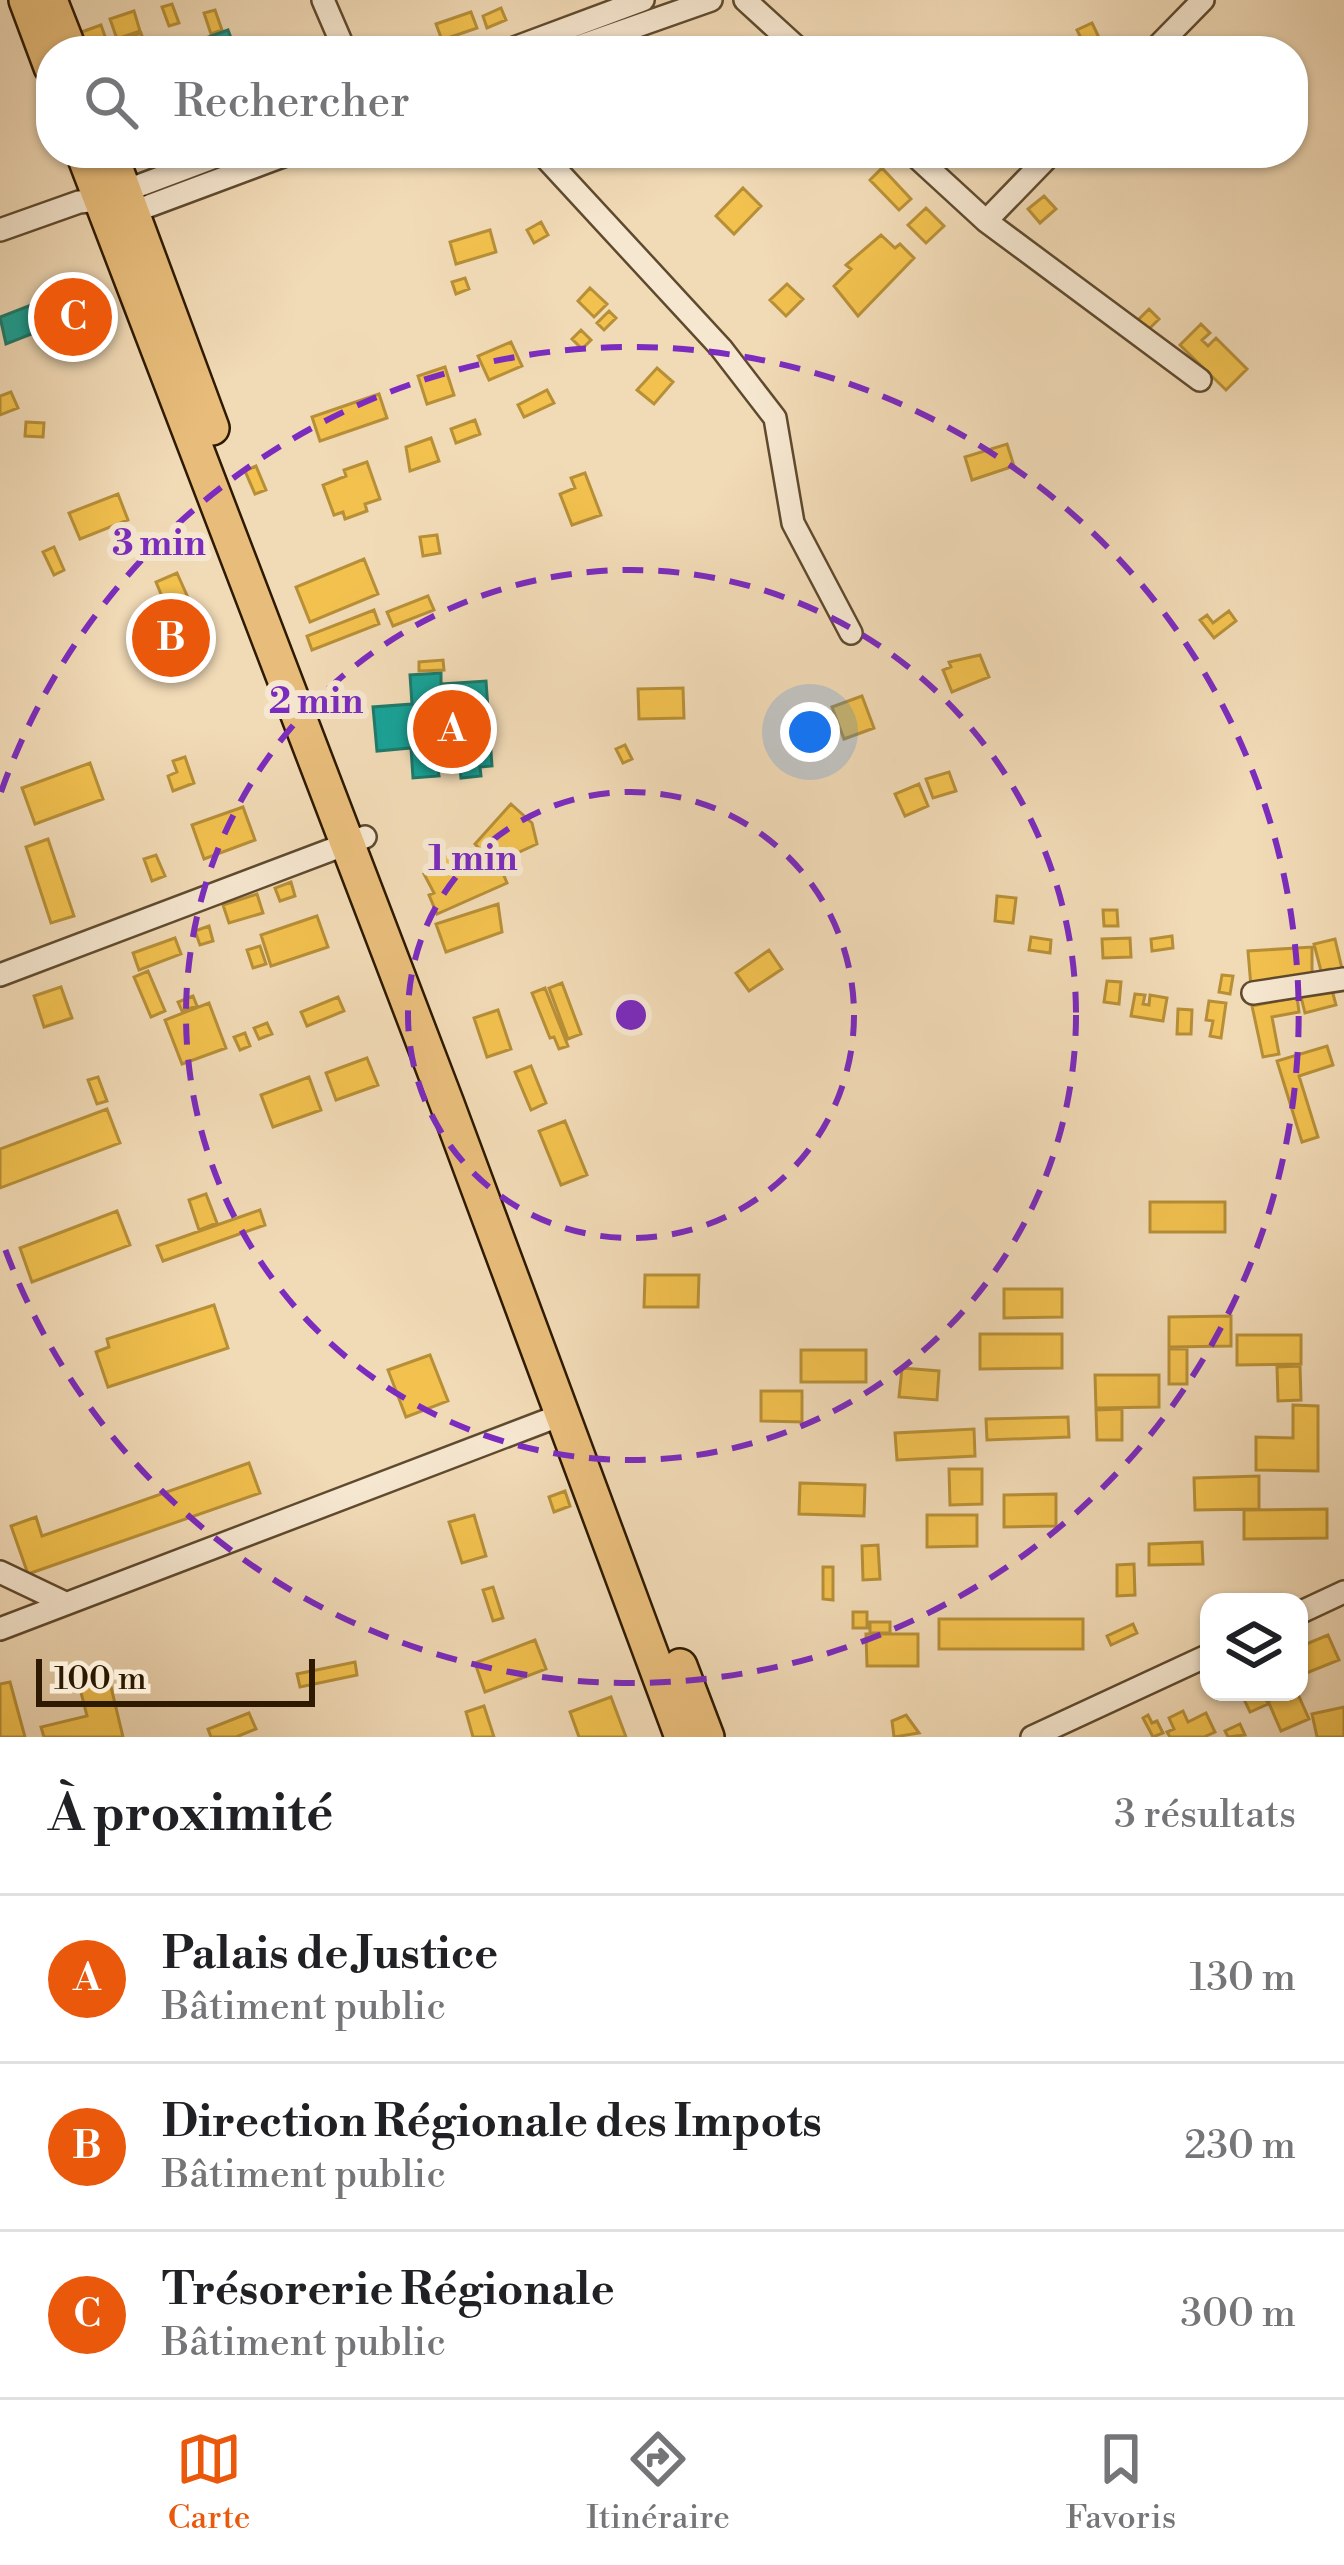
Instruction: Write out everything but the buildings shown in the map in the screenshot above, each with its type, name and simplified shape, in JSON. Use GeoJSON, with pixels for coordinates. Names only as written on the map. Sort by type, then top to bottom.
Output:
{"type":"FeatureCollection","features":[{"type":"Feature","properties":{"kind":"highway"},"geometry":{"type":"LineString","coordinates":[[26,0],[39,36]]}},
{"type":"Feature","properties":{"kind":"highway"},"geometry":{"type":"LineString","coordinates":[[50,0],[64,36]]}},
{"type":"Feature","properties":{"kind":"highway"},"geometry":{"type":"LineString","coordinates":[[90,168],[109,205],[707,1737]]}},
{"type":"Feature","properties":{"kind":"highway"},"geometry":{"type":"LineString","coordinates":[[109,205],[110,168]]}},
{"type":"Feature","properties":{"kind":"highway"},"geometry":{"type":"LineString","coordinates":[[456,1100],[561,1415],[682,1737]]}},
{"type":"Feature","properties":{"kind":"street"},"geometry":{"type":"LineString","coordinates":[[323,0],[339,36]]}},
{"type":"Feature","properties":{"kind":"street"},"geometry":{"type":"LineString","coordinates":[[546,36],[643,0]]}},
{"type":"Feature","properties":{"kind":"street"},"geometry":{"type":"LineString","coordinates":[[609,36],[711,0]]}},
{"type":"Feature","properties":{"kind":"street"},"geometry":{"type":"LineString","coordinates":[[746,0],[785,36]]}},
{"type":"Feature","properties":{"kind":"street"},"geometry":{"type":"LineString","coordinates":[[1168,36],[1204,0]]}},
{"type":"Feature","properties":{"kind":"street"},"geometry":{"type":"LineString","coordinates":[[109,205],[192,168]]}},
{"type":"Feature","properties":{"kind":"street"},"geometry":{"type":"LineString","coordinates":[[0,230],[238,168]]}},
{"type":"Feature","properties":{"kind":"street"},"geometry":{"type":"LineString","coordinates":[[556,168],[721,348],[775,418],[793,523],[851,633]]}},
{"type":"Feature","properties":{"kind":"street"},"geometry":{"type":"LineString","coordinates":[[929,168],[986,220],[1200,380]]}},
{"type":"Feature","properties":{"kind":"street"},"geometry":{"type":"LineString","coordinates":[[986,220],[1037,168]]}},
{"type":"Feature","properties":{"kind":"street"},"geometry":{"type":"LineString","coordinates":[[0,975],[356,841]]}},
{"type":"Feature","properties":{"kind":"street"},"geometry":{"type":"LineString","coordinates":[[1253,993],[1344,980]]}},
{"type":"Feature","properties":{"kind":"street"},"geometry":{"type":"LineString","coordinates":[[0,1629],[561,1415]]}},
{"type":"Feature","properties":{"kind":"street"},"geometry":{"type":"LineString","coordinates":[[0,1572],[64,1603]]}},
{"type":"Feature","properties":{"kind":"street"},"geometry":{"type":"LineString","coordinates":[[1308,1609],[1344,1592]]}},
{"type":"Feature","properties":{"kind":"street"},"geometry":{"type":"LineString","coordinates":[[1032,1737],[1200,1659]]}},
{"type":"Feature","properties":{"kind":"place","name":"Trésorerie Régionale"},"geometry":{"type":"Point","coordinates":[73,317]}},
{"type":"Feature","properties":{"kind":"place","name":"Direction Régionale des Impots"},"geometry":{"type":"Point","coordinates":[171,638]}},
{"type":"Feature","properties":{"kind":"place","name":"Palais de Justice"},"geometry":{"type":"Point","coordinates":[452,729]}}]}
